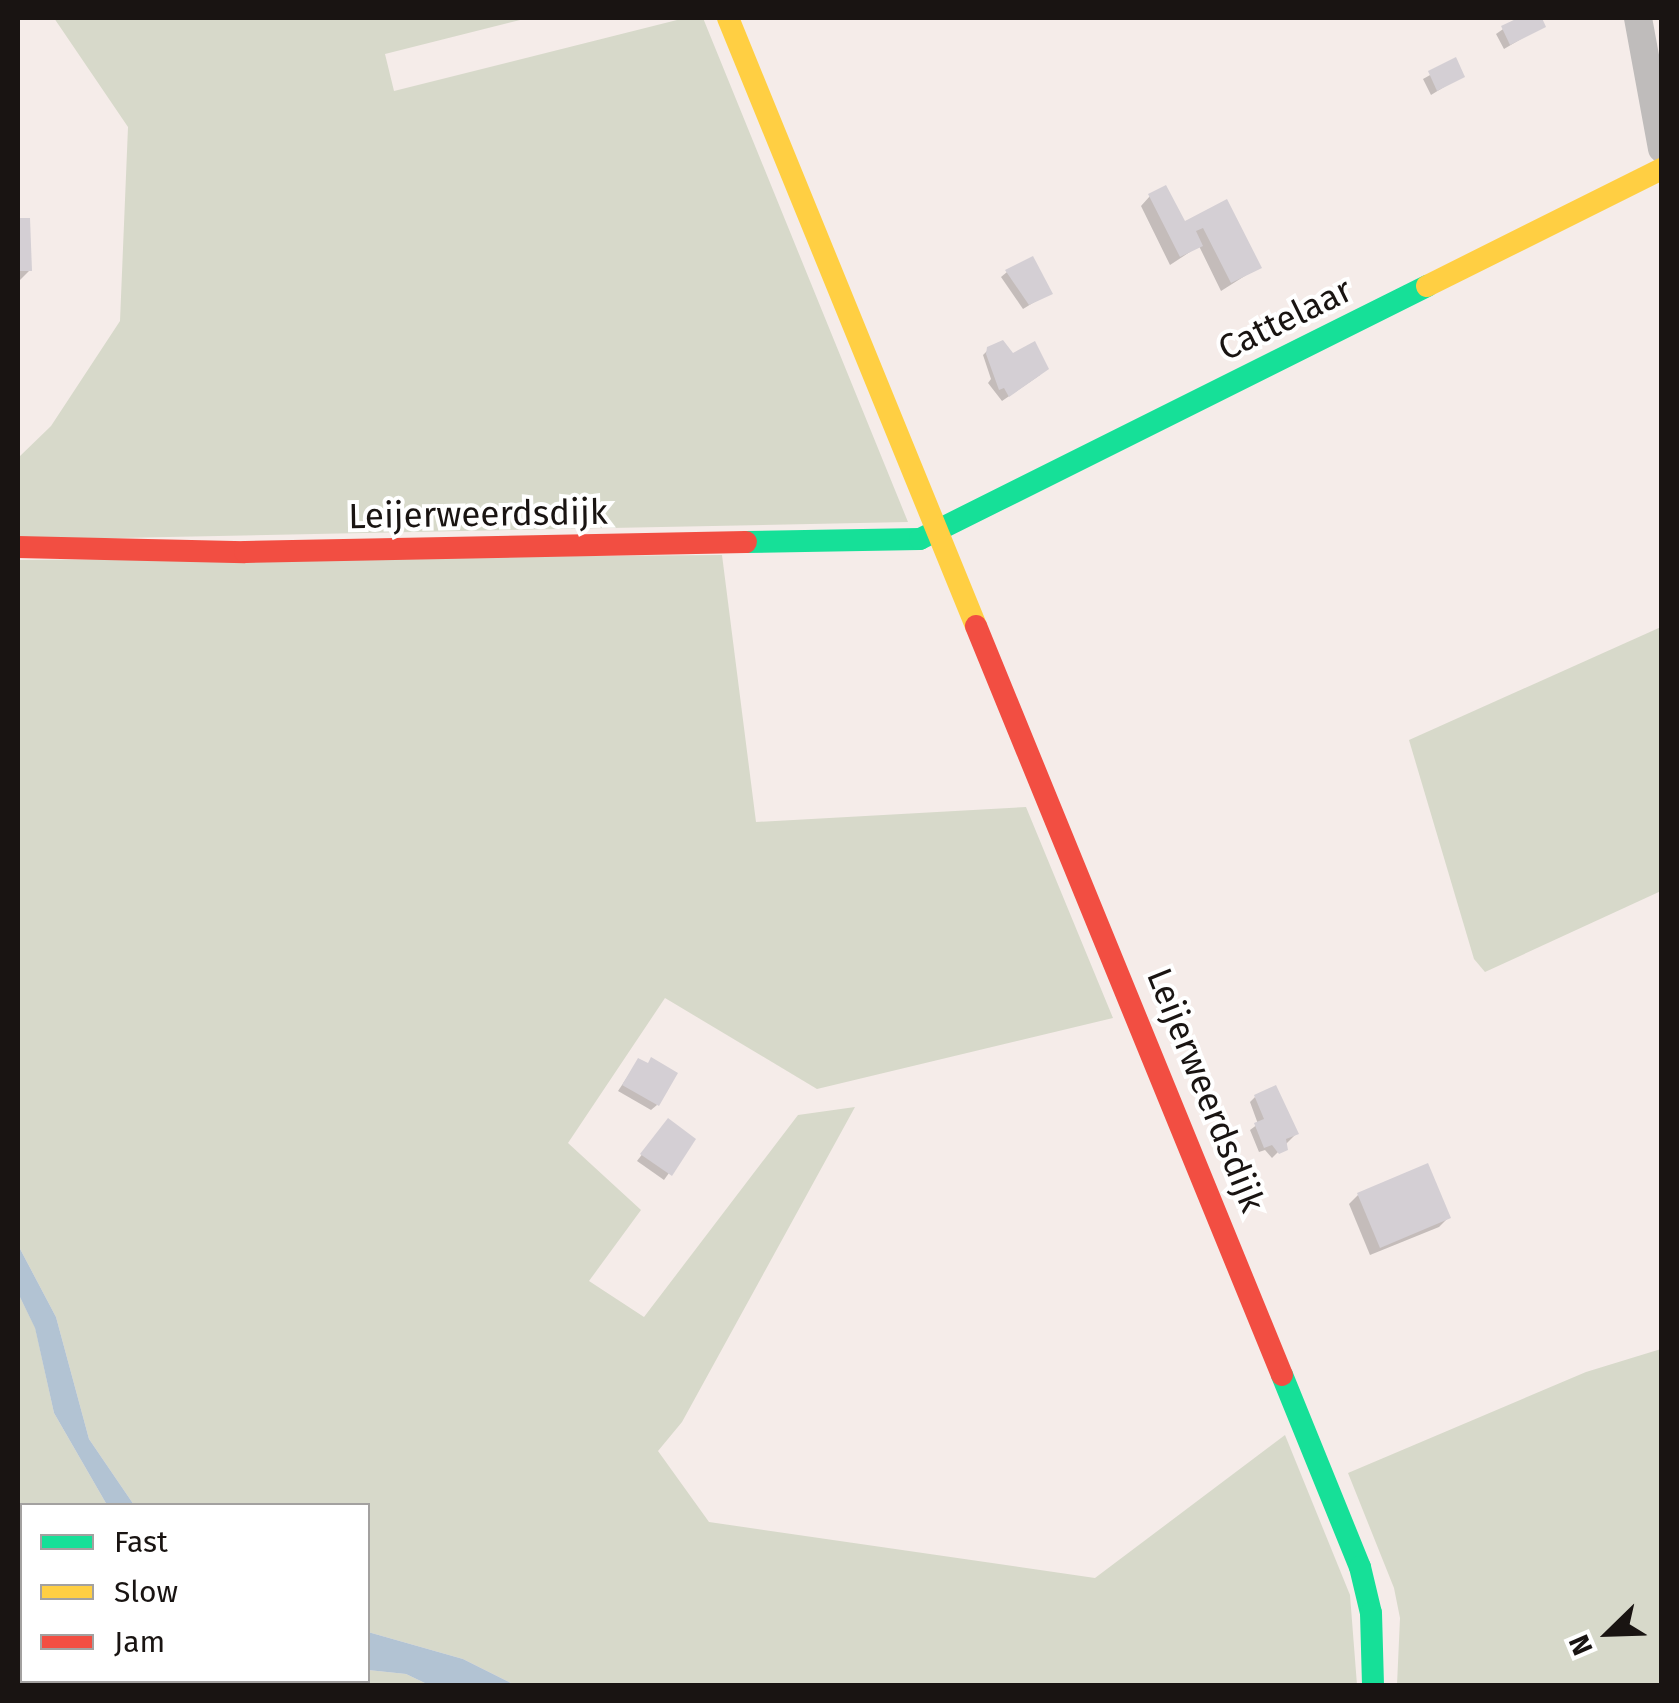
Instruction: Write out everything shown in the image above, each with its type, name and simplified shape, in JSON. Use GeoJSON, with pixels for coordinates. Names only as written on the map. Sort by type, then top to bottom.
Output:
{"type":"FeatureCollection","features":[{"type":"Feature","properties":{"kind":"street","name":"Leijerweerdsdijk"},"geometry":{"type":"LineString","coordinates":[[728,18],[1360,1567],[1372,1613],[1373,1686]]}},
{"type":"Feature","properties":{"kind":"street"},"geometry":{"type":"LineString","coordinates":[[1638,18],[1662,148]]}},
{"type":"Feature","properties":{"kind":"street","name":"Cattelaar"},"geometry":{"type":"LineString","coordinates":[[938,530],[1662,170]]}},
{"type":"Feature","properties":{"kind":"street","name":"Leijerweerdsdijk"},"geometry":{"type":"LineString","coordinates":[[18,547],[245,552],[732,545],[920,539],[938,530]]}},
{"type":"Feature","properties":{"kind":"shaded area"},"geometry":{"type":"Polygon","coordinates":[[[54,18],[528,18],[385,54],[394,91],[685,18],[703,18],[908,522],[18,540],[18,458],[51,426],[120,321],[128,127],[54,18]]]}},
{"type":"Feature","properties":{"kind":"shaded area"},"geometry":{"type":"Polygon","coordinates":[[[722,555],[756,822],[1026,807],[1113,1018],[817,1089],[665,998],[568,1143],[641,1210],[589,1281],[644,1317],[798,1115],[855,1107],[682,1422],[658,1451],[709,1522],[1095,1578],[1285,1435],[1350,1595],[1357,1685],[515,1685],[463,1659],[370,1633],[370,1503],[133,1503],[89,1439],[56,1317],[18,1245],[18,560],[722,555]]]}},
{"type":"Feature","properties":{"kind":"shaded area"},"geometry":{"type":"Polygon","coordinates":[[[1661,627],[1661,891],[1485,972],[1474,959],[1409,740],[1661,627]]]}},
{"type":"Feature","properties":{"kind":"shaded area"},"geometry":{"type":"Polygon","coordinates":[[[18,1293],[35,1327],[54,1413],[106,1503],[20,1503],[20,1683],[370,1683],[370,1670],[406,1674],[429,1685],[18,1685],[18,1293]]]}},
{"type":"Feature","properties":{"kind":"shaded area"},"geometry":{"type":"Polygon","coordinates":[[[1661,1349],[1661,1685],[1397,1685],[1400,1618],[1394,1588],[1348,1473],[1586,1372],[1661,1349]]]}},
{"type":"Feature","properties":{"kind":"water"},"geometry":{"type":"Polygon","coordinates":[[[18,1245],[56,1317],[89,1439],[133,1503],[106,1503],[54,1413],[35,1328],[18,1293],[18,1245]]]}},
{"type":"Feature","properties":{"kind":"water"},"geometry":{"type":"Polygon","coordinates":[[[370,1633],[463,1659],[515,1685],[429,1685],[406,1674],[370,1670],[370,1633]]]}},
{"type":"Feature","properties":{"kind":"building"},"geometry":{"type":"Polygon","coordinates":[[[1518,18],[1542,18],[1546,27],[1510,45],[1501,26],[1518,18]]]}},
{"type":"Feature","properties":{"kind":"building"},"geometry":{"type":"Polygon","coordinates":[[[1456,57],[1465,77],[1437,91],[1428,71],[1456,57]]]}},
{"type":"Feature","properties":{"kind":"building"},"geometry":{"type":"Polygon","coordinates":[[[1166,185],[1185,221],[1227,199],[1262,268],[1231,283],[1203,228],[1196,231],[1203,246],[1180,257],[1148,194],[1166,185]]]}},
{"type":"Feature","properties":{"kind":"building"},"geometry":{"type":"Polygon","coordinates":[[[18,218],[30,218],[32,271],[18,271],[18,218]]]}},
{"type":"Feature","properties":{"kind":"building"},"geometry":{"type":"Polygon","coordinates":[[[1033,256],[1053,294],[1029,305],[1005,270],[1033,256]]]}},
{"type":"Feature","properties":{"kind":"building"},"geometry":{"type":"Polygon","coordinates":[[[1003,340],[1013,353],[1035,341],[1049,369],[1009,397],[1004,388],[999,390],[986,354],[987,347],[1003,340]]]}},
{"type":"Feature","properties":{"kind":"building"},"geometry":{"type":"Polygon","coordinates":[[[651,1057],[678,1073],[659,1106],[622,1085],[638,1058],[648,1063],[651,1057]]]}},
{"type":"Feature","properties":{"kind":"building"},"geometry":{"type":"Polygon","coordinates":[[[1276,1085],[1299,1134],[1286,1139],[1288,1150],[1279,1154],[1272,1145],[1264,1148],[1254,1123],[1264,1119],[1254,1095],[1276,1085]]]}},
{"type":"Feature","properties":{"kind":"building"},"geometry":{"type":"Polygon","coordinates":[[[668,1118],[696,1139],[672,1176],[640,1154],[668,1118]]]}},
{"type":"Feature","properties":{"kind":"building"},"geometry":{"type":"Polygon","coordinates":[[[1428,1163],[1451,1218],[1380,1248],[1357,1193],[1428,1163]]]}},
{"type":"Feature","properties":{"kind":"traffic: fast"},"geometry":{"type":"LineString","coordinates":[[746,542],[920,539],[1427,286]]}},
{"type":"Feature","properties":{"kind":"traffic: fast"},"geometry":{"type":"LineString","coordinates":[[1282,1375],[1360,1567],[1371,1613],[1373,1686]]}},
{"type":"Feature","properties":{"kind":"traffic: slow"},"geometry":{"type":"LineString","coordinates":[[728,18],[976,626]]}},
{"type":"Feature","properties":{"kind":"traffic: slow"},"geometry":{"type":"LineString","coordinates":[[1427,286],[1662,169]]}},
{"type":"Feature","properties":{"kind":"traffic: jam"},"geometry":{"type":"LineString","coordinates":[[18,547],[245,552],[746,542]]}},
{"type":"Feature","properties":{"kind":"traffic: jam"},"geometry":{"type":"LineString","coordinates":[[976,626],[1282,1375]]}}]}
